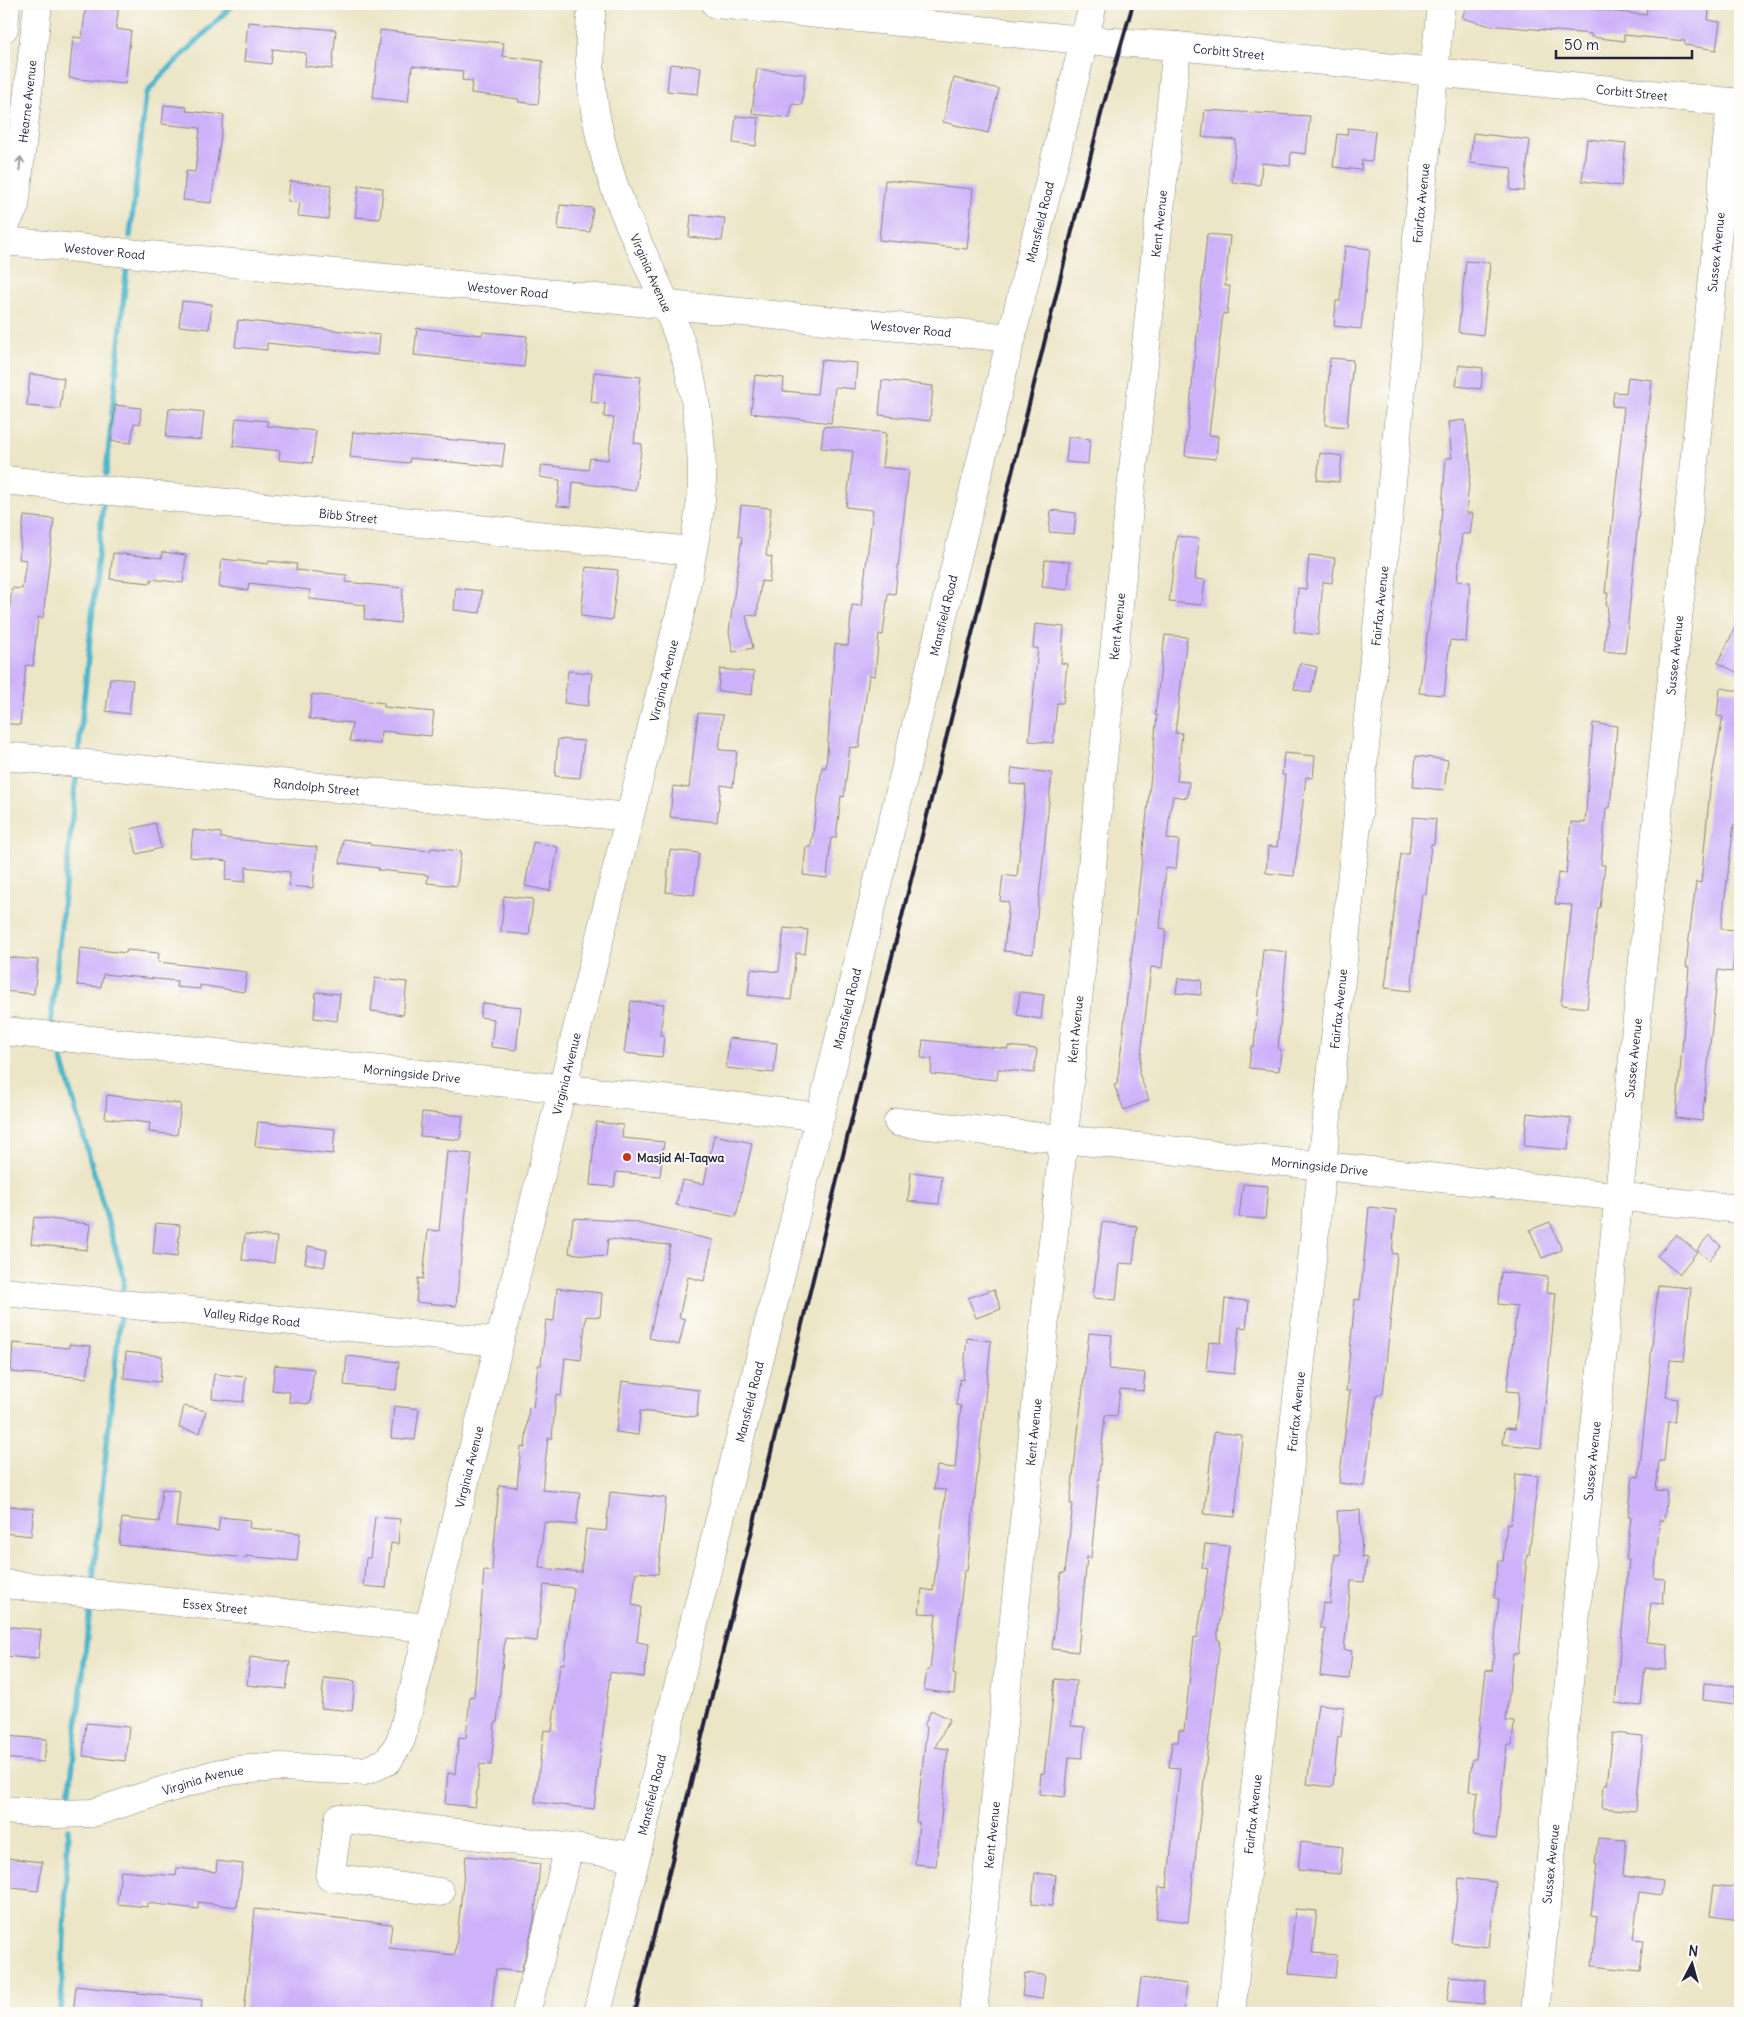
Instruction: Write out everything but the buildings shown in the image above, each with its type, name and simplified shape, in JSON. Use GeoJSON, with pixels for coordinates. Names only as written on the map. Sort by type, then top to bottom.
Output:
{"type":"FeatureCollection","features":[{"type":"Feature","properties":{"kind":"street"},"geometry":{"type":"LineString","coordinates":[[4,28],[6,4]]}},
{"type":"Feature","properties":{"kind":"street","name":"Hearne Avenue"},"geometry":{"type":"LineString","coordinates":[[4,227],[15,206],[38,4]]}},
{"type":"Feature","properties":{"kind":"street","name":"Virginia Avenue"},"geometry":{"type":"LineString","coordinates":[[4,1810],[56,1814],[92,1813],[215,1774],[237,1770],[280,1767],[365,1771],[380,1766],[394,1753],[401,1740],[560,1089],[684,597],[701,491],[701,467],[696,416],[682,347],[624,213],[602,144],[590,80],[589,50],[592,4]]}},
{"type":"Feature","properties":{"kind":"street","name":"Corbitt Street"},"geometry":{"type":"LineString","coordinates":[[716,4],[1083,40],[1177,46],[1736,103]]}},
{"type":"Feature","properties":{"kind":"street","name":"Mansfield Road"},"geometry":{"type":"LineString","coordinates":[[597,2013],[820,1117],[1093,4]]}},
{"type":"Feature","properties":{"kind":"street","name":"Fairfax Avenue"},"geometry":{"type":"LineString","coordinates":[[1231,2013],[1322,1166],[1441,4]]}},
{"type":"Feature","properties":{"kind":"street","name":"Kent Avenue"},"geometry":{"type":"LineString","coordinates":[[973,2013],[1177,46]]}},
{"type":"Feature","properties":{"kind":"street","name":"Sussex Avenue"},"geometry":{"type":"LineString","coordinates":[[1535,2013],[1619,1197],[1736,103]]}},
{"type":"Feature","properties":{"kind":"street","name":"Westover Road"},"geometry":{"type":"LineString","coordinates":[[4,241],[1012,338]]}},
{"type":"Feature","properties":{"kind":"street","name":"Bibb Street"},"geometry":{"type":"LineString","coordinates":[[4,480],[692,551]]}},
{"type":"Feature","properties":{"kind":"street","name":"Randolph Street"},"geometry":{"type":"LineString","coordinates":[[4,756],[629,818]]}},
{"type":"Feature","properties":{"kind":"street","name":"Morningside Drive"},"geometry":{"type":"LineString","coordinates":[[4,1031],[740,1107],[820,1117]]}},
{"type":"Feature","properties":{"kind":"street","name":"Morningside Drive"},"geometry":{"type":"LineString","coordinates":[[898,1122],[1740,1209]]}},
{"type":"Feature","properties":{"kind":"street","name":"Valley Ridge Road"},"geometry":{"type":"LineString","coordinates":[[4,1292],[499,1342]]}},
{"type":"Feature","properties":{"kind":"street","name":"Essex Street"},"geometry":{"type":"LineString","coordinates":[[4,1584],[428,1628]]}},
{"type":"Feature","properties":{"kind":"street"},"geometry":{"type":"LineString","coordinates":[[440,1892],[330,1877],[339,1818],[635,1856]]}},
{"type":"Feature","properties":{"kind":"street"},"geometry":{"type":"LineString","coordinates":[[526,2013],[569,1848]]}},
{"type":"Feature","properties":{"kind":"waterway"},"geometry":{"type":"LineString","coordinates":[[130,236],[146,94],[160,77],[234,4]]}},
{"type":"Feature","properties":{"kind":"waterway"},"geometry":{"type":"LineString","coordinates":[[106,474],[127,266]]}},
{"type":"Feature","properties":{"kind":"waterway"},"geometry":{"type":"LineString","coordinates":[[79,749],[103,504]]}},
{"type":"Feature","properties":{"kind":"waterway"},"geometry":{"type":"LineString","coordinates":[[51,1022],[76,779]]}},
{"type":"Feature","properties":{"kind":"waterway"},"geometry":{"type":"LineString","coordinates":[[60,1053],[124,1279],[123,1288]]}},
{"type":"Feature","properties":{"kind":"waterway"},"geometry":{"type":"LineString","coordinates":[[93,1578],[120,1318]]}},
{"type":"Feature","properties":{"kind":"waterway"},"geometry":{"type":"LineString","coordinates":[[69,1799],[90,1608]]}},
{"type":"Feature","properties":{"kind":"waterway"},"geometry":{"type":"LineString","coordinates":[[61,2013],[68,1829]]}},
{"type":"Feature","properties":{"kind":"railway"},"geometry":{"type":"LineString","coordinates":[[635,2013],[852,1118],[1102,110],[1133,4]]}},
{"type":"Feature","properties":{"kind":"place","name":"Masjid Al-Taqwa"},"geometry":{"type":"Point","coordinates":[627,1157]}}]}
